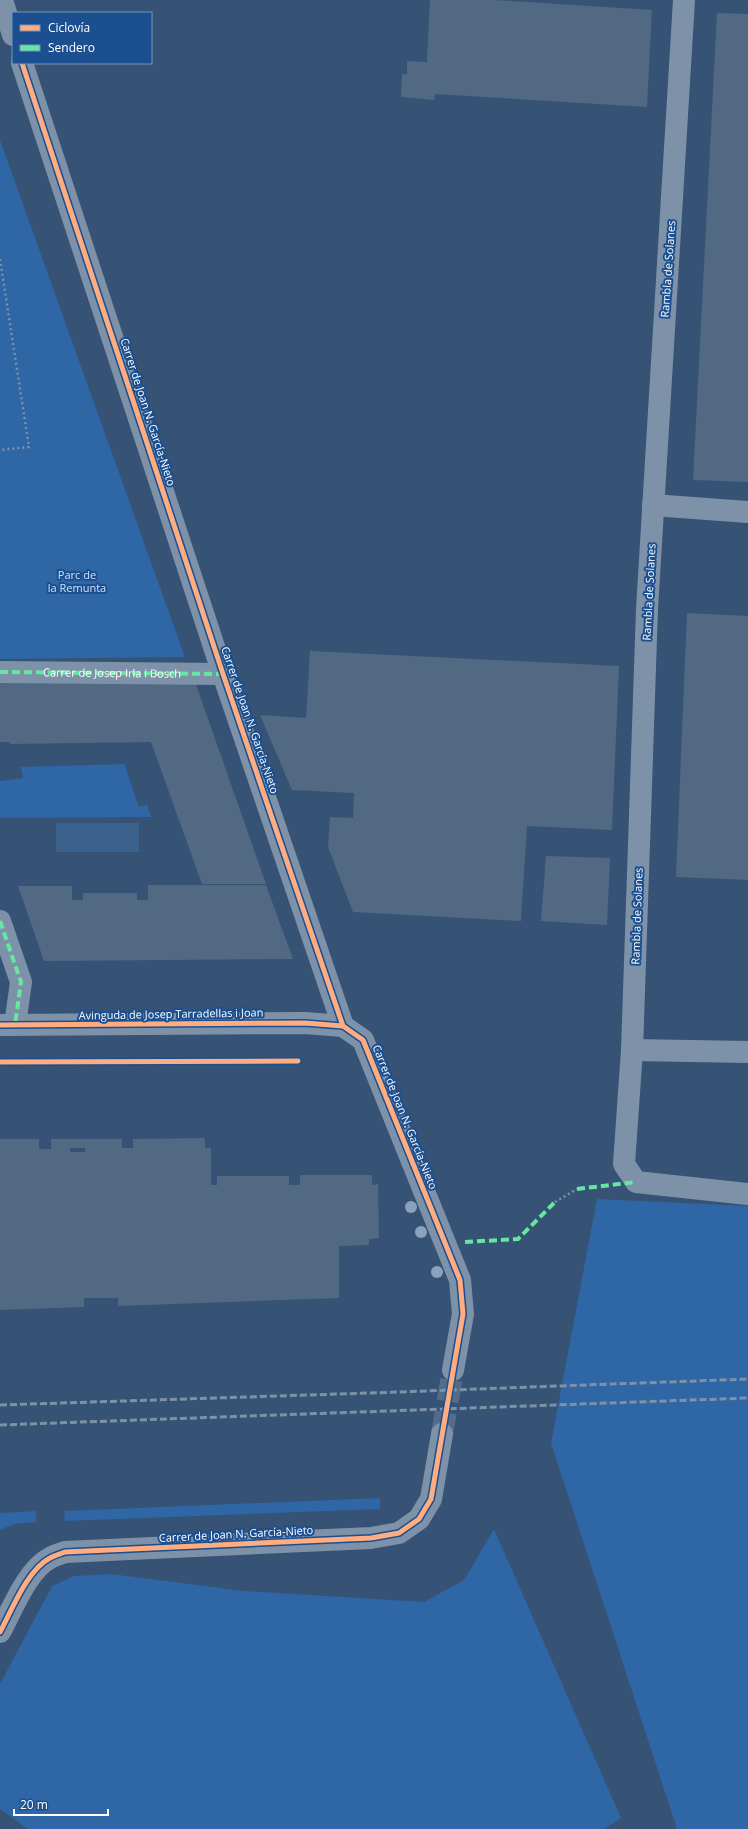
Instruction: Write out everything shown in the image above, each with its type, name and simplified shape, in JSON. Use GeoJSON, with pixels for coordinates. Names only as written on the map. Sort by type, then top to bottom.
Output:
{"type":"FeatureCollection","features":[{"type":"Feature","properties":{"kind":"street"},"geometry":{"type":"LineString","coordinates":[[2,0],[12,32]]}},
{"type":"Feature","properties":{"kind":"street","name":"Rambla de Solanes"},"geometry":{"type":"LineString","coordinates":[[684,0],[647,609],[632,1050],[624,1164],[636,1182],[748,1194]]}},
{"type":"Feature","properties":{"kind":"street","name":"Carrer de Joan N. García-Nieto"},"geometry":{"type":"LineString","coordinates":[[22,64],[224,674],[343,1026],[363,1040],[460,1280],[462,1314],[453,1370]]}},
{"type":"Feature","properties":{"kind":"street"},"geometry":{"type":"LineString","coordinates":[[653,505],[748,512]]}},
{"type":"Feature","properties":{"kind":"street","name":"Carrer de Josep Irla i Bosch"},"geometry":{"type":"LineString","coordinates":[[0,672],[224,674]]}},
{"type":"Feature","properties":{"kind":"street"},"geometry":{"type":"LineString","coordinates":[[0,921],[21,982],[7,1025]]}},
{"type":"Feature","properties":{"kind":"street","name":"Avinguda de Josep Tarradellas i Joan"},"geometry":{"type":"LineString","coordinates":[[7,1025],[305,1023],[343,1026]]}},
{"type":"Feature","properties":{"kind":"street"},"geometry":{"type":"LineString","coordinates":[[632,1050],[748,1052]]}},
{"type":"Feature","properties":{"kind":"street","name":"Carrer de Joan N. García-Nieto"},"geometry":{"type":"LineString","coordinates":[[0,1632],[23,1588],[38,1567],[50,1558],[65,1552],[371,1538],[399,1534],[419,1519],[431,1500],[442,1434]]}},
{"type":"Feature","properties":{"kind":"path"},"geometry":{"type":"LineString","coordinates":[[0,259],[29,447],[0,450]]}},
{"type":"Feature","properties":{"kind":"path"},"geometry":{"type":"LineString","coordinates":[[554,1202],[577,1189]]}},
{"type":"Feature","properties":{"kind":"green space","name":"Parc de la Remunta"},"geometry":{"type":"Polygon","coordinates":[[[0,140],[185,657],[0,659],[0,140]]]}},
{"type":"Feature","properties":{"kind":"green space"},"geometry":{"type":"Polygon","coordinates":[[[124,764],[139,807],[147,804],[151,817],[0,818],[0,781],[23,778],[21,767],[124,764]]]}},
{"type":"Feature","properties":{"kind":"green space"},"geometry":{"type":"Polygon","coordinates":[[[597,1199],[748,1206],[748,1829],[677,1829],[551,1443],[597,1199]]]}},
{"type":"Feature","properties":{"kind":"green space"},"geometry":{"type":"Polygon","coordinates":[[[380,1498],[380,1509],[65,1521],[64,1511],[380,1498]]]}},
{"type":"Feature","properties":{"kind":"green space"},"geometry":{"type":"Polygon","coordinates":[[[36,1511],[36,1522],[14,1524],[0,1530],[0,1513],[36,1511]]]}},
{"type":"Feature","properties":{"kind":"green space"},"geometry":{"type":"Polygon","coordinates":[[[494,1529],[621,1818],[605,1829],[28,1829],[0,1809],[0,1684],[52,1586],[74,1576],[111,1574],[244,1591],[424,1602],[464,1580],[494,1529]]]}},
{"type":"Feature","properties":{"kind":"shaded area"},"geometry":{"type":"Polygon","coordinates":[[[56,823],[139,823],[139,852],[56,852],[56,823]]]}},
{"type":"Feature","properties":{"kind":"building"},"geometry":{"type":"Polygon","coordinates":[[[430,0],[495,0],[652,10],[647,107],[435,94],[434,100],[401,97],[402,74],[407,74],[407,61],[427,62],[430,0]]]}},
{"type":"Feature","properties":{"kind":"building"},"geometry":{"type":"Polygon","coordinates":[[[717,13],[748,14],[748,482],[693,480],[717,13]]]}},
{"type":"Feature","properties":{"kind":"building"},"geometry":{"type":"Polygon","coordinates":[[[687,613],[748,616],[748,880],[676,877],[687,613]]]}},
{"type":"Feature","properties":{"kind":"building"},"geometry":{"type":"Polygon","coordinates":[[[310,651],[619,666],[612,830],[527,826],[521,921],[353,912],[328,847],[330,817],[353,818],[354,793],[292,790],[260,715],[306,718],[310,651]]]}},
{"type":"Feature","properties":{"kind":"building"},"geometry":{"type":"Polygon","coordinates":[[[194,679],[266,884],[202,884],[151,742],[10,744],[10,742],[0,742],[0,681],[194,679]]]}},
{"type":"Feature","properties":{"kind":"building"},"geometry":{"type":"Polygon","coordinates":[[[546,856],[610,858],[607,925],[541,921],[546,856]]]}},
{"type":"Feature","properties":{"kind":"building"},"geometry":{"type":"Polygon","coordinates":[[[148,885],[266,885],[293,959],[44,961],[18,886],[72,886],[72,900],[83,900],[83,893],[137,893],[137,900],[148,900],[148,885]]]}},
{"type":"Feature","properties":{"kind":"building"},"geometry":{"type":"Polygon","coordinates":[[[205,1138],[205,1148],[211,1148],[211,1185],[217,1185],[217,1176],[289,1176],[289,1185],[300,1185],[300,1175],[372,1175],[372,1185],[378,1184],[379,1238],[369,1239],[369,1245],[339,1246],[339,1298],[118,1306],[118,1298],[84,1298],[84,1307],[0,1310],[0,1139],[39,1139],[39,1149],[51,1149],[51,1139],[122,1139],[122,1148],[133,1148],[133,1139],[205,1138]],[[70,1148],[70,1152],[85,1152],[85,1148],[70,1148]]]}},
{"type":"Feature","properties":{"kind":"tunnel"},"geometry":{"type":"LineString","coordinates":[[442,1434],[453,1370]]}},
{"type":"Feature","properties":{"kind":"railway"},"geometry":{"type":"LineString","coordinates":[[0,1405],[748,1379]]}},
{"type":"Feature","properties":{"kind":"railway"},"geometry":{"type":"LineString","coordinates":[[0,1425],[748,1398]]}},
{"type":"Feature","properties":{"kind":"marked path"},"geometry":{"type":"LineString","coordinates":[[0,672],[223,674]]}},
{"type":"Feature","properties":{"kind":"marked path"},"geometry":{"type":"LineString","coordinates":[[0,921],[21,982],[15,1025]]}},
{"type":"Feature","properties":{"kind":"marked path"},"geometry":{"type":"LineString","coordinates":[[577,1189],[636,1182]]}},
{"type":"Feature","properties":{"kind":"marked path"},"geometry":{"type":"LineString","coordinates":[[465,1242],[518,1239],[555,1202]]}},
{"type":"Feature","properties":{"kind":"cycle path"},"geometry":{"type":"LineString","coordinates":[[0,1632],[21,1591],[34,1572],[50,1558],[65,1552],[371,1538],[399,1533],[419,1519],[431,1499],[463,1314],[460,1280],[363,1040],[343,1026],[223,674],[22,64]]}},
{"type":"Feature","properties":{"kind":"cycle path"},"geometry":{"type":"LineString","coordinates":[[0,1025],[305,1023],[343,1026]]}},
{"type":"Feature","properties":{"kind":"cycle path"},"geometry":{"type":"LineString","coordinates":[[0,1062],[298,1061]]}}]}
